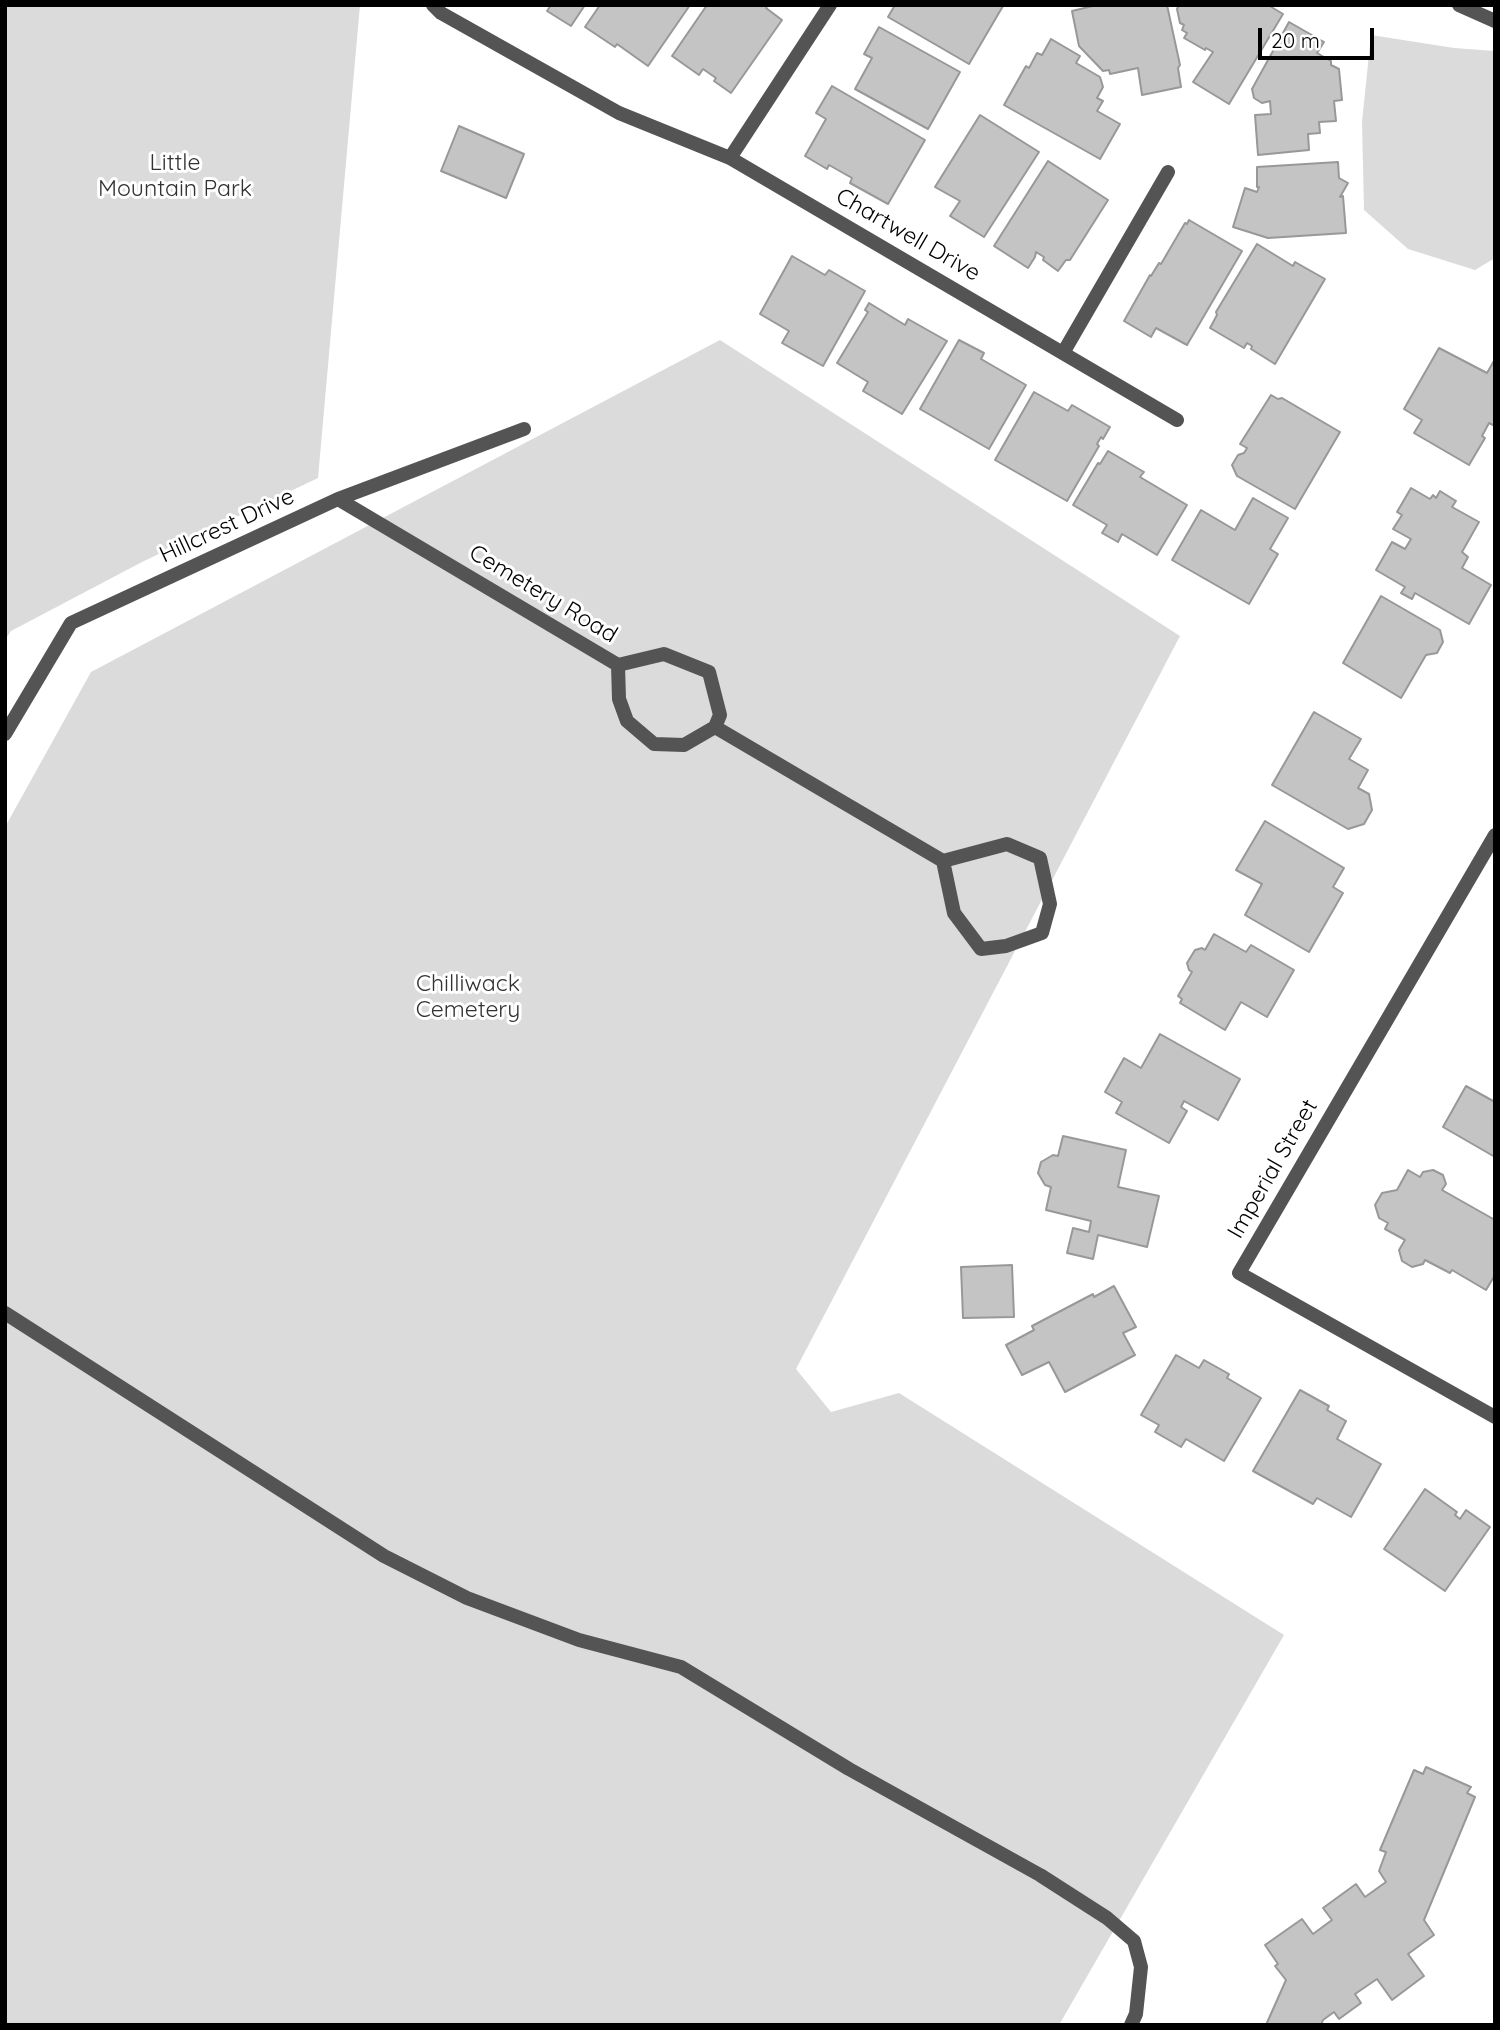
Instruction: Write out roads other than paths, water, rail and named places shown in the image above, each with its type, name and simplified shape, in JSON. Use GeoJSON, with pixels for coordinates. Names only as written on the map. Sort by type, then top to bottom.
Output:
{"type":"FeatureCollection","features":[{"type":"Feature","properties":{"kind":"street","name":"Chartwell Drive"},"geometry":{"type":"LineString","coordinates":[[433,5],[441,13],[619,113],[730,158],[1177,419]]}},
{"type":"Feature","properties":{"kind":"street"},"geometry":{"type":"LineString","coordinates":[[730,158],[830,5]]}},
{"type":"Feature","properties":{"kind":"street"},"geometry":{"type":"LineString","coordinates":[[1460,5],[1495,21]]}},
{"type":"Feature","properties":{"kind":"street"},"geometry":{"type":"LineString","coordinates":[[1063,353],[1168,172]]}},
{"type":"Feature","properties":{"kind":"street","name":"Hillcrest Drive"},"geometry":{"type":"LineString","coordinates":[[5,734],[71,623],[338,499],[524,429]]}},
{"type":"Feature","properties":{"kind":"street","name":"Cemetery Road"},"geometry":{"type":"LineString","coordinates":[[338,499],[618,664],[664,654],[709,672],[720,715],[715,727]]}},
{"type":"Feature","properties":{"kind":"street"},"geometry":{"type":"LineString","coordinates":[[618,664],[619,699],[627,721],[654,744],[684,745],[715,727],[943,861],[1007,844],[1040,858],[1050,904],[1042,933],[1006,946],[981,949],[954,913],[943,861]]}},
{"type":"Feature","properties":{"kind":"street","name":"Imperial Street"},"geometry":{"type":"LineString","coordinates":[[1495,835],[1239,1273],[1495,1416]]}},
{"type":"Feature","properties":{"kind":"street"},"geometry":{"type":"LineString","coordinates":[[5,1312],[384,1556],[467,1598],[579,1640],[681,1667],[849,1769],[1040,1875],[1107,1918],[1134,1941],[1141,1967],[1136,2014],[1131,2025]]}},
{"type":"Feature","properties":{"kind":"park label","name":"Little Mountain Park"},"geometry":{"type":"Point","coordinates":[175,176]}},
{"type":"Feature","properties":{"kind":"park label","name":"Chilliwack Cemetery"},"geometry":{"type":"Point","coordinates":[468,997]}}]}
